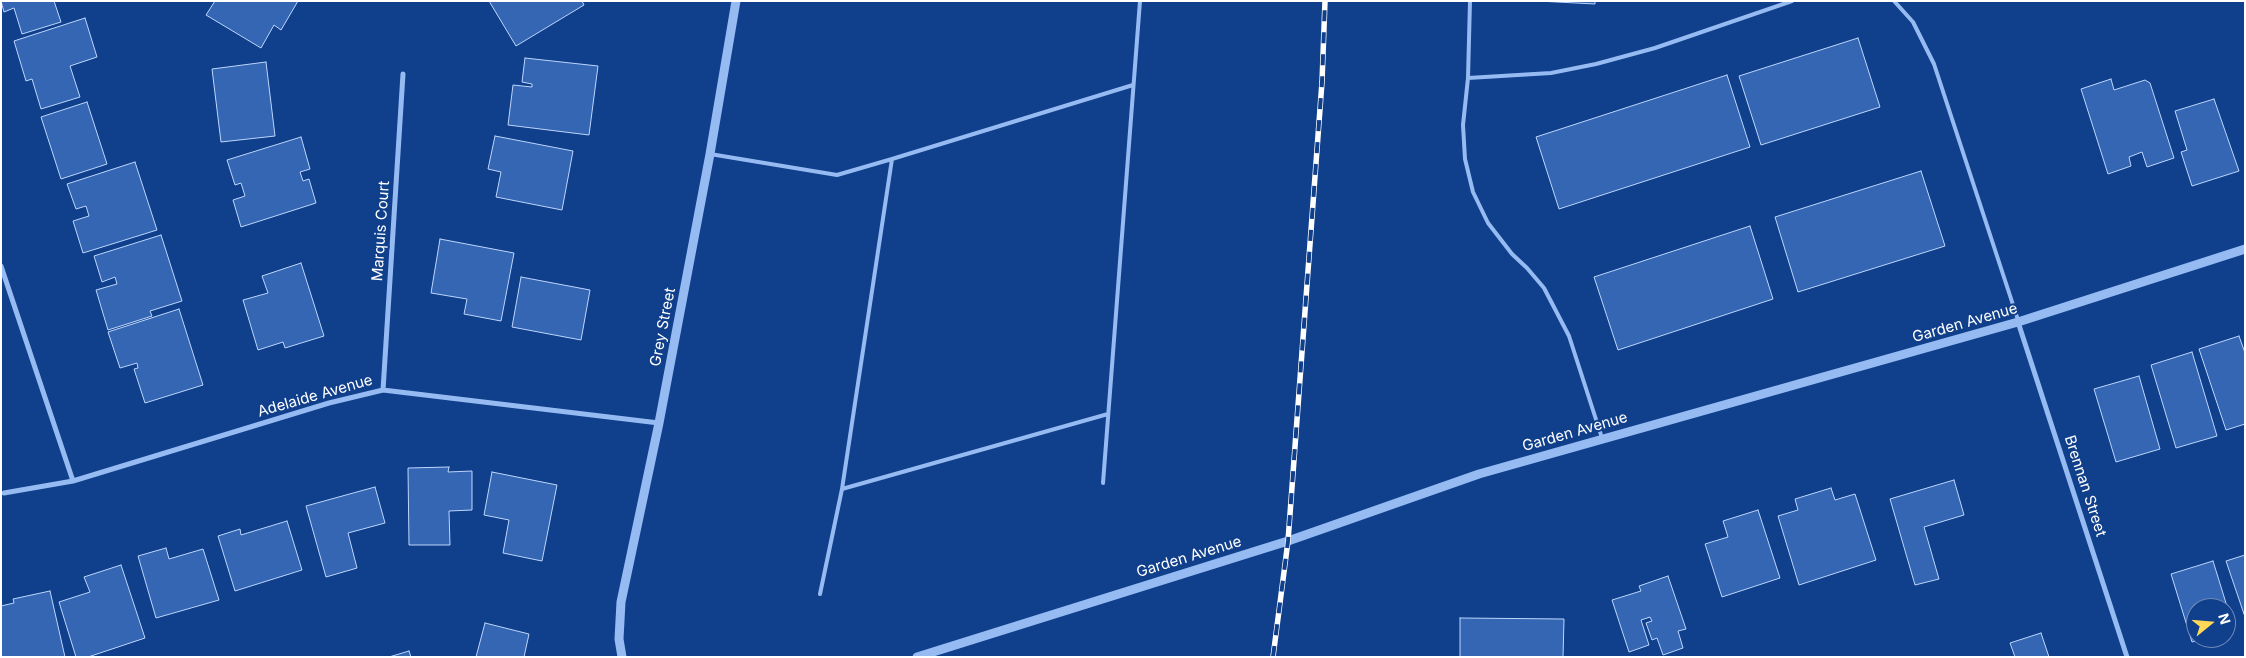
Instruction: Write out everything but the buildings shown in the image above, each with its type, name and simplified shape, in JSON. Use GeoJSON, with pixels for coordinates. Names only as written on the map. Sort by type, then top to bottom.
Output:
{"type":"FeatureCollection","features":[{"type":"Feature","properties":{"kind":"street","name":"Grey Street"},"geometry":{"type":"LineString","coordinates":[[622,657],[619,639],[621,602],[659,423],[710,154],[736,1]]}},
{"type":"Feature","properties":{"kind":"street","name":"Marquis Court"},"geometry":{"type":"LineString","coordinates":[[383,390],[403,74]]}},
{"type":"Feature","properties":{"kind":"street","name":"Garden Avenue"},"geometry":{"type":"LineString","coordinates":[[917,657],[1288,541],[1479,474],[2018,322],[2245,248]]}},
{"type":"Feature","properties":{"kind":"street"},"geometry":{"type":"LineString","coordinates":[[1,266],[73,480]]}},
{"type":"Feature","properties":{"kind":"street","name":"Brennan Street"},"geometry":{"type":"LineString","coordinates":[[2018,322],[2127,657]]}},
{"type":"Feature","properties":{"kind":"street","name":"Adelaide Avenue"},"geometry":{"type":"LineString","coordinates":[[4,493],[73,480],[329,404],[383,390],[659,423]]}},
{"type":"Feature","properties":{"kind":"lane"},"geometry":{"type":"LineString","coordinates":[[1103,483],[1140,1]]}},
{"type":"Feature","properties":{"kind":"lane"},"geometry":{"type":"LineString","coordinates":[[1470,1],[1468,78],[1463,125],[1465,159],[1473,192],[1488,223],[1512,254],[1544,288],[1569,336],[1602,438]]}},
{"type":"Feature","properties":{"kind":"lane"},"geometry":{"type":"LineString","coordinates":[[1468,78],[1550,73],[1596,64],[1656,48],[1792,1]]}},
{"type":"Feature","properties":{"kind":"lane"},"geometry":{"type":"LineString","coordinates":[[1894,1],[1913,22],[1934,64],[2018,322]]}},
{"type":"Feature","properties":{"kind":"lane"},"geometry":{"type":"LineString","coordinates":[[710,154],[838,175],[1133,85]]}},
{"type":"Feature","properties":{"kind":"lane"},"geometry":{"type":"LineString","coordinates":[[820,594],[842,489],[892,160]]}},
{"type":"Feature","properties":{"kind":"lane"},"geometry":{"type":"LineString","coordinates":[[842,489],[1108,414]]}},
{"type":"Feature","properties":{"kind":"railway"},"geometry":{"type":"LineString","coordinates":[[1273,657],[1288,541],[1322,82],[1325,1]]}}]}
